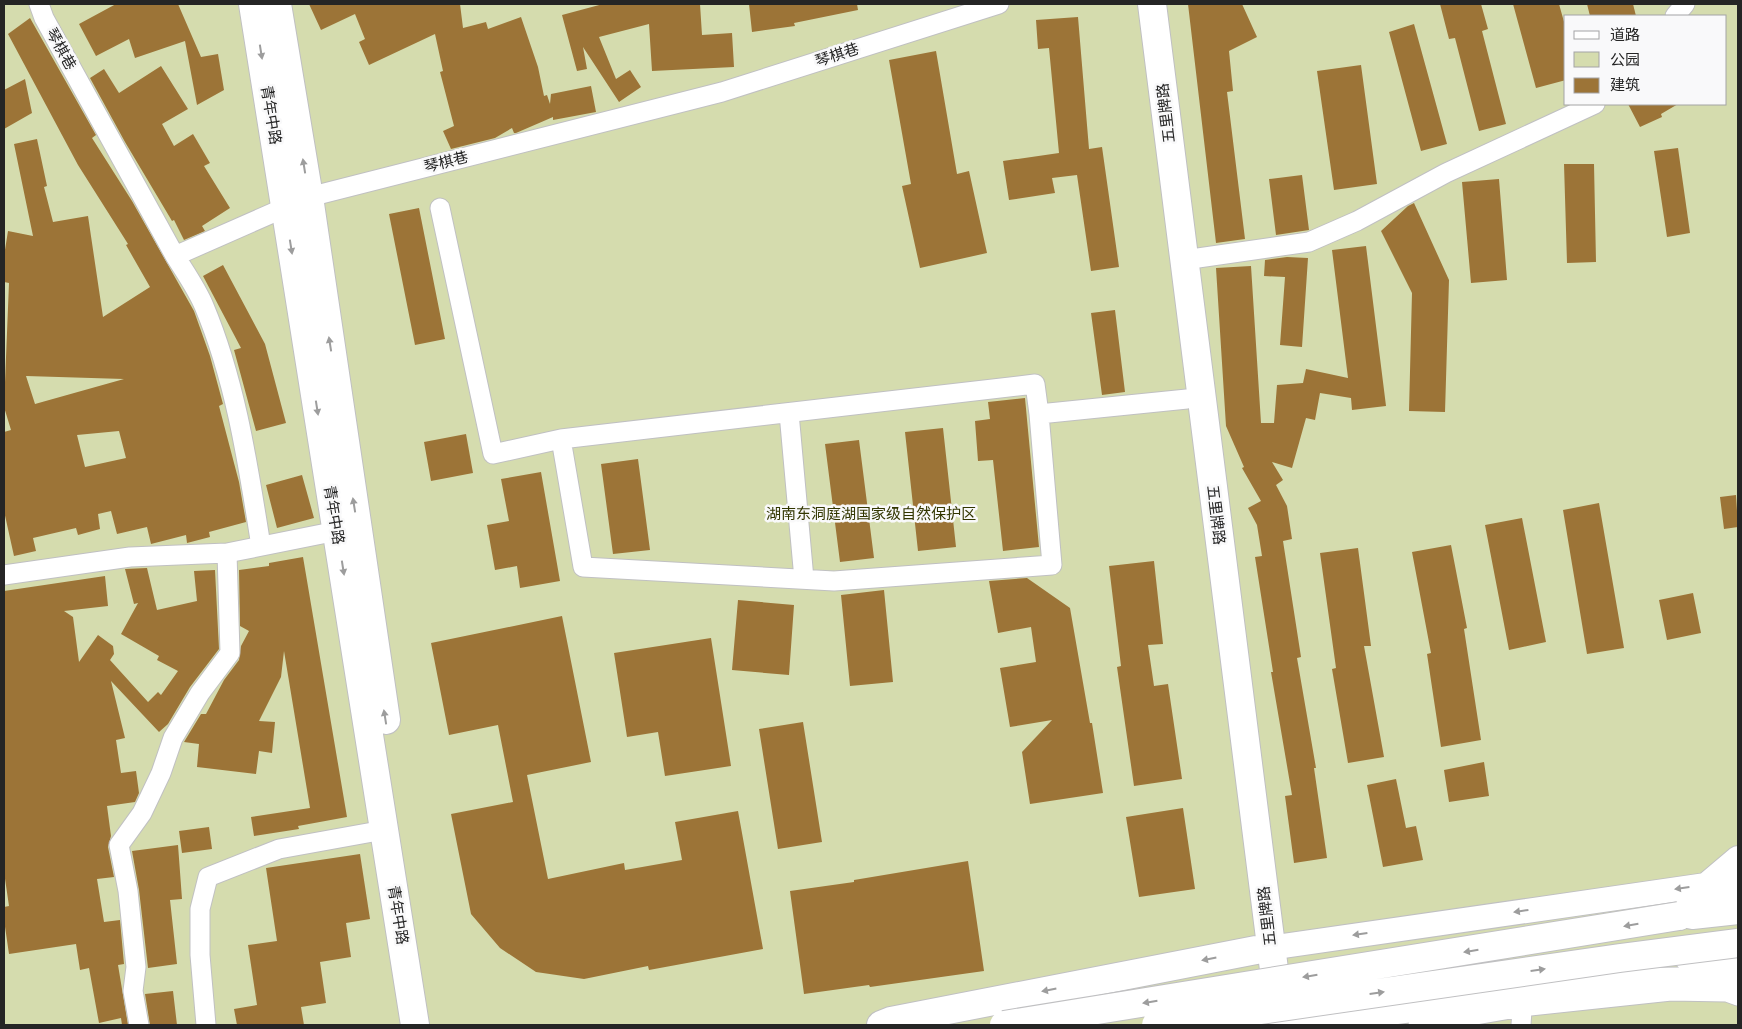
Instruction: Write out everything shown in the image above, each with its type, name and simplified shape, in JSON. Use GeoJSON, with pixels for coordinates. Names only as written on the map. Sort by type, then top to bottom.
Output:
{"type":"FeatureCollection","features":[{"type":"Feature","properties":{"kind":"main road","name":"青年中路"},"geometry":{"type":"LineString","coordinates":[[253,4],[297,202],[432,1025]]}},
{"type":"Feature","properties":{"kind":"main road","name":"青年中路"},"geometry":{"type":"LineString","coordinates":[[277,4],[297,202],[337,531],[415,1025]]}},
{"type":"Feature","properties":{"kind":"main road","name":"五里牌路"},"geometry":{"type":"LineString","coordinates":[[1137,4],[1187,399],[1264,948],[1281,1025]]}},
{"type":"Feature","properties":{"kind":"main road","name":"五里牌路"},"geometry":{"type":"LineString","coordinates":[[1152,4],[1184,260],[1264,948],[1266,1025]]}},
{"type":"Feature","properties":{"kind":"main road"},"geometry":{"type":"LineString","coordinates":[[1679,916],[1738,884]]}},
{"type":"Feature","properties":{"kind":"main road"},"geometry":{"type":"LineString","coordinates":[[1004,1025],[1679,916],[1738,910]]}},
{"type":"Feature","properties":{"kind":"main road"},"geometry":{"type":"LineString","coordinates":[[1156,1025],[1620,958],[1738,943]]}},
{"type":"Feature","properties":{"kind":"main road"},"geometry":{"type":"LineString","coordinates":[[881,1025],[891,1021],[1264,948]]}},
{"type":"Feature","properties":{"kind":"main road"},"geometry":{"type":"LineString","coordinates":[[1620,958],[1738,958]]}},
{"type":"Feature","properties":{"kind":"street","name":"琴棋巷"},"geometry":{"type":"LineString","coordinates":[[39,4],[44,18],[175,256],[297,202],[722,92],[999,4]]}},
{"type":"Feature","properties":{"kind":"street"},"geometry":{"type":"LineString","coordinates":[[1676,15],[1685,4]]}},
{"type":"Feature","properties":{"kind":"street"},"geometry":{"type":"LineString","coordinates":[[1184,260],[1309,242],[1357,221],[1446,173],[1592,105]]}},
{"type":"Feature","properties":{"kind":"street"},"geometry":{"type":"LineString","coordinates":[[440,208],[493,454],[561,439],[1035,384],[1052,566],[834,581],[583,567],[561,439]]}},
{"type":"Feature","properties":{"kind":"street"},"geometry":{"type":"LineString","coordinates":[[175,256],[203,304],[222,355],[238,415],[261,546]]}},
{"type":"Feature","properties":{"kind":"street"},"geometry":{"type":"LineString","coordinates":[[1039,414],[1187,399]]}},
{"type":"Feature","properties":{"kind":"street"},"geometry":{"type":"LineString","coordinates":[[788,413],[804,580]]}},
{"type":"Feature","properties":{"kind":"street"},"geometry":{"type":"LineString","coordinates":[[4,575],[130,557],[227,553],[337,531]]}},
{"type":"Feature","properties":{"kind":"street"},"geometry":{"type":"LineString","coordinates":[[139,1025],[133,991],[136,968],[128,891],[119,845],[142,814],[162,773],[174,738],[200,693],[230,653],[227,553]]}},
{"type":"Feature","properties":{"kind":"street"},"geometry":{"type":"LineString","coordinates":[[206,1025],[200,955],[200,909],[208,877],[279,849],[384,830]]}},
{"type":"Feature","properties":{"kind":"street"},"geometry":{"type":"LineString","coordinates":[[1264,948],[1706,885],[1738,858]]}},
{"type":"Feature","properties":{"kind":"street"},"geometry":{"type":"LineString","coordinates":[[1300,1025],[1522,1009],[1637,980],[1729,979],[1738,982]]}},
{"type":"Feature","properties":{"kind":"street"},"geometry":{"type":"LineString","coordinates":[[1418,1025],[1522,1009],[1671,991],[1727,992],[1738,996]]}},
{"type":"Feature","properties":{"kind":"green space","name":"湖南东洞庭湖国家级自然保护区"},"geometry":{"type":"Polygon","coordinates":[[[4,4],[1738,4],[1738,1025],[4,1025],[4,4]]]}},
{"type":"Feature","properties":{"kind":"building"},"geometry":{"type":"Polygon","coordinates":[[[116,4],[178,4],[201,57],[218,54],[224,90],[197,105],[185,41],[135,58],[129,39],[96,56],[79,24],[116,4]]]}},
{"type":"Feature","properties":{"kind":"building"},"geometry":{"type":"Polygon","coordinates":[[[309,4],[460,4],[463,28],[486,22],[488,29],[521,17],[538,67],[544,96],[547,95],[550,104],[551,94],[591,86],[596,112],[553,120],[553,117],[516,133],[514,133],[512,128],[495,138],[451,149],[443,131],[454,126],[440,72],[443,71],[435,34],[369,65],[359,42],[365,39],[355,14],[321,30],[309,4]]]}},
{"type":"Feature","properties":{"kind":"building"},"geometry":{"type":"Polygon","coordinates":[[[603,4],[700,4],[702,35],[732,33],[734,67],[652,71],[649,24],[599,37],[616,79],[630,70],[641,87],[619,102],[583,47],[587,69],[577,71],[562,15],[603,4]]]}},
{"type":"Feature","properties":{"kind":"building"},"geometry":{"type":"Polygon","coordinates":[[[749,4],[857,4],[858,10],[794,23],[795,26],[752,32],[749,4]]]}},
{"type":"Feature","properties":{"kind":"building"},"geometry":{"type":"Polygon","coordinates":[[[1188,4],[1242,4],[1257,37],[1229,51],[1233,91],[1227,92],[1245,239],[1216,243],[1188,4]]]}},
{"type":"Feature","properties":{"kind":"building"},"geometry":{"type":"Polygon","coordinates":[[[1440,4],[1481,4],[1488,29],[1482,31],[1506,124],[1479,131],[1455,38],[1449,39],[1440,4]]]}},
{"type":"Feature","properties":{"kind":"building"},"geometry":{"type":"Polygon","coordinates":[[[1513,4],[1559,4],[1564,22],[1564,81],[1536,88],[1513,4]]]}},
{"type":"Feature","properties":{"kind":"building"},"geometry":{"type":"Polygon","coordinates":[[[1587,4],[1633,4],[1636,15],[1590,15],[1587,4]]]}},
{"type":"Feature","properties":{"kind":"building"},"geometry":{"type":"Polygon","coordinates":[[[1078,17],[1089,149],[1102,147],[1119,267],[1091,271],[1077,175],[1052,178],[1055,193],[1009,200],[1003,161],[1059,153],[1049,48],[1038,49],[1036,20],[1078,17]]]}},
{"type":"Feature","properties":{"kind":"building"},"geometry":{"type":"Polygon","coordinates":[[[30,18],[96,135],[92,138],[132,201],[194,311],[210,356],[223,404],[219,406],[239,482],[246,522],[209,532],[210,537],[187,543],[186,535],[151,544],[147,527],[117,534],[111,511],[98,514],[100,529],[78,535],[76,528],[33,538],[36,551],[14,556],[4,511],[4,432],[11,430],[4,407],[9,283],[4,282],[4,256],[8,231],[33,236],[14,144],[37,139],[47,186],[44,187],[53,222],[88,216],[103,317],[150,287],[126,245],[128,244],[78,165],[8,34],[30,18]],[[26,376],[35,404],[124,379],[26,376]],[[119,431],[77,435],[85,467],[126,458],[119,431]]]}},
{"type":"Feature","properties":{"kind":"building"},"geometry":{"type":"Polygon","coordinates":[[[1414,24],[1447,144],[1421,151],[1389,32],[1414,24]]]}},
{"type":"Feature","properties":{"kind":"building"},"geometry":{"type":"Polygon","coordinates":[[[936,51],[957,174],[969,171],[987,253],[920,268],[902,186],[911,184],[889,60],[936,51]]]}},
{"type":"Feature","properties":{"kind":"building"},"geometry":{"type":"Polygon","coordinates":[[[1361,65],[1377,184],[1334,190],[1317,71],[1361,65]]]}},
{"type":"Feature","properties":{"kind":"building"},"geometry":{"type":"Polygon","coordinates":[[[161,66],[188,109],[162,124],[174,146],[193,134],[210,163],[204,166],[230,208],[202,226],[205,231],[184,240],[174,220],[172,221],[125,142],[90,78],[104,69],[119,93],[161,66]]]}},
{"type":"Feature","properties":{"kind":"building"},"geometry":{"type":"Polygon","coordinates":[[[25,79],[32,113],[4,129],[4,90],[25,79]]]}},
{"type":"Feature","properties":{"kind":"building"},"geometry":{"type":"Polygon","coordinates":[[[1629,105],[1676,105],[1661,114],[1662,117],[1640,127],[1629,105]]]}},
{"type":"Feature","properties":{"kind":"building"},"geometry":{"type":"Polygon","coordinates":[[[1678,148],[1690,233],[1667,237],[1654,151],[1678,148]]]}},
{"type":"Feature","properties":{"kind":"building"},"geometry":{"type":"Polygon","coordinates":[[[1564,164],[1594,164],[1596,262],[1567,263],[1564,164]]]}},
{"type":"Feature","properties":{"kind":"building"},"geometry":{"type":"Polygon","coordinates":[[[1302,175],[1309,230],[1276,235],[1269,179],[1302,175]]]}},
{"type":"Feature","properties":{"kind":"building"},"geometry":{"type":"Polygon","coordinates":[[[1499,179],[1507,280],[1471,283],[1462,182],[1499,179]]]}},
{"type":"Feature","properties":{"kind":"building"},"geometry":{"type":"Polygon","coordinates":[[[1414,203],[1449,280],[1445,412],[1409,411],[1412,293],[1381,231],[1408,206],[1414,203]]]}},
{"type":"Feature","properties":{"kind":"building"},"geometry":{"type":"Polygon","coordinates":[[[419,208],[445,339],[415,345],[389,214],[419,208]]]}},
{"type":"Feature","properties":{"kind":"building"},"geometry":{"type":"Polygon","coordinates":[[[1366,246],[1386,406],[1352,410],[1351,398],[1320,393],[1315,420],[1306,418],[1292,468],[1272,462],[1283,480],[1276,485],[1287,506],[1292,539],[1283,541],[1301,657],[1297,658],[1316,768],[1314,768],[1327,858],[1294,863],[1285,796],[1292,795],[1271,672],[1273,672],[1255,557],[1262,556],[1257,525],[1248,508],[1261,501],[1242,468],[1244,467],[1226,426],[1216,268],[1251,266],[1261,423],[1274,423],[1277,385],[1303,383],[1306,369],[1348,378],[1332,250],[1366,246]]]}},
{"type":"Feature","properties":{"kind":"building"},"geometry":{"type":"Polygon","coordinates":[[[1287,257],[1308,258],[1302,347],[1280,345],[1285,277],[1264,276],[1265,260],[1287,257]]]}},
{"type":"Feature","properties":{"kind":"building"},"geometry":{"type":"Polygon","coordinates":[[[223,265],[265,344],[286,423],[256,431],[234,350],[241,348],[203,276],[223,265]]]}},
{"type":"Feature","properties":{"kind":"building"},"geometry":{"type":"Polygon","coordinates":[[[1115,310],[1125,392],[1102,395],[1091,313],[1115,310]]]}},
{"type":"Feature","properties":{"kind":"building"},"geometry":{"type":"Polygon","coordinates":[[[1025,398],[1039,547],[1003,551],[993,460],[978,461],[975,421],[990,419],[988,402],[1025,398]]]}},
{"type":"Feature","properties":{"kind":"building"},"geometry":{"type":"Polygon","coordinates":[[[943,428],[956,547],[918,551],[905,432],[943,428]]]}},
{"type":"Feature","properties":{"kind":"building"},"geometry":{"type":"Polygon","coordinates":[[[466,434],[473,473],[431,481],[424,442],[466,434]]]}},
{"type":"Feature","properties":{"kind":"building"},"geometry":{"type":"Polygon","coordinates":[[[859,440],[874,558],[840,562],[825,444],[859,440]]]}},
{"type":"Feature","properties":{"kind":"building"},"geometry":{"type":"Polygon","coordinates":[[[638,459],[650,550],[613,554],[601,464],[638,459]]]}},
{"type":"Feature","properties":{"kind":"building"},"geometry":{"type":"Polygon","coordinates":[[[541,472],[560,581],[520,588],[517,566],[495,570],[487,525],[509,521],[501,479],[541,472]]]}},
{"type":"Feature","properties":{"kind":"building"},"geometry":{"type":"Polygon","coordinates":[[[302,475],[314,518],[277,528],[266,485],[302,475]]]}},
{"type":"Feature","properties":{"kind":"building"},"geometry":{"type":"Polygon","coordinates":[[[1736,495],[1738,527],[1724,529],[1720,497],[1736,495]]]}},
{"type":"Feature","properties":{"kind":"building"},"geometry":{"type":"Polygon","coordinates":[[[1599,503],[1624,648],[1587,654],[1563,510],[1599,503]]]}},
{"type":"Feature","properties":{"kind":"building"},"geometry":{"type":"Polygon","coordinates":[[[1522,518],[1546,642],[1509,650],[1485,525],[1522,518]]]}},
{"type":"Feature","properties":{"kind":"building"},"geometry":{"type":"Polygon","coordinates":[[[1451,545],[1467,628],[1464,629],[1481,740],[1441,747],[1427,654],[1431,653],[1412,552],[1451,545]]]}},
{"type":"Feature","properties":{"kind":"building"},"geometry":{"type":"Polygon","coordinates":[[[1358,548],[1371,646],[1364,646],[1384,757],[1348,763],[1332,669],[1336,668],[1320,553],[1358,548]]]}},
{"type":"Feature","properties":{"kind":"building"},"geometry":{"type":"Polygon","coordinates":[[[303,557],[347,817],[298,826],[299,829],[254,836],[251,817],[310,808],[284,651],[281,677],[259,721],[275,722],[272,753],[259,751],[256,774],[197,767],[199,744],[184,742],[201,714],[206,714],[224,680],[239,660],[241,646],[249,631],[240,626],[239,570],[269,566],[269,563],[303,557]]]}},
{"type":"Feature","properties":{"kind":"building"},"geometry":{"type":"Polygon","coordinates":[[[1154,561],[1163,644],[1148,645],[1154,686],[1168,684],[1182,779],[1134,786],[1117,667],[1121,666],[1109,566],[1154,561]]]}},
{"type":"Feature","properties":{"kind":"building"},"geometry":{"type":"Polygon","coordinates":[[[147,568],[157,610],[197,601],[194,571],[215,570],[219,649],[190,687],[168,724],[159,732],[111,681],[125,738],[116,740],[121,773],[136,771],[139,793],[135,802],[107,806],[111,836],[108,847],[114,877],[97,879],[104,922],[120,920],[124,964],[118,965],[128,1025],[122,1025],[121,1018],[99,1023],[89,968],[80,970],[76,944],[9,954],[4,920],[4,907],[9,906],[4,872],[4,591],[105,576],[108,606],[64,611],[73,617],[79,662],[98,635],[113,646],[114,654],[110,660],[148,702],[158,692],[161,695],[178,671],[157,660],[159,656],[121,634],[138,603],[134,604],[125,569],[147,568]]]}},
{"type":"Feature","properties":{"kind":"building"},"geometry":{"type":"Polygon","coordinates":[[[1027,578],[1070,608],[1103,793],[1030,804],[1022,752],[1052,720],[1010,727],[1000,668],[1036,662],[1031,627],[998,633],[989,581],[1027,578]]]}},
{"type":"Feature","properties":{"kind":"building"},"geometry":{"type":"Polygon","coordinates":[[[884,590],[893,682],[850,686],[841,595],[884,590]]]}},
{"type":"Feature","properties":{"kind":"building"},"geometry":{"type":"Polygon","coordinates":[[[1693,593],[1701,633],[1667,640],[1659,600],[1693,593]]]}},
{"type":"Feature","properties":{"kind":"building"},"geometry":{"type":"Polygon","coordinates":[[[738,600],[794,605],[789,675],[732,670],[738,600]]]}},
{"type":"Feature","properties":{"kind":"building"},"geometry":{"type":"Polygon","coordinates":[[[562,616],[591,762],[527,775],[548,879],[624,863],[625,870],[682,860],[675,822],[738,811],[763,949],[649,970],[648,966],[584,979],[536,972],[500,948],[471,914],[451,814],[513,802],[498,725],[449,735],[431,643],[562,616]]]}},
{"type":"Feature","properties":{"kind":"building"},"geometry":{"type":"Polygon","coordinates":[[[711,638],[731,766],[665,776],[658,732],[627,737],[614,653],[711,638]]]}},
{"type":"Feature","properties":{"kind":"building"},"geometry":{"type":"Polygon","coordinates":[[[803,722],[822,842],[778,849],[759,729],[803,722]]]}},
{"type":"Feature","properties":{"kind":"building"},"geometry":{"type":"Polygon","coordinates":[[[1484,762],[1489,796],[1449,802],[1444,770],[1484,762]]]}},
{"type":"Feature","properties":{"kind":"building"},"geometry":{"type":"Polygon","coordinates":[[[1396,779],[1406,828],[1416,826],[1423,860],[1383,867],[1367,785],[1396,779]]]}},
{"type":"Feature","properties":{"kind":"building"},"geometry":{"type":"Polygon","coordinates":[[[1183,808],[1195,889],[1139,897],[1126,817],[1183,808]]]}},
{"type":"Feature","properties":{"kind":"building"},"geometry":{"type":"Polygon","coordinates":[[[209,827],[212,849],[182,853],[179,831],[209,827]]]}},
{"type":"Feature","properties":{"kind":"building"},"geometry":{"type":"Polygon","coordinates":[[[178,845],[182,899],[170,900],[177,964],[148,968],[139,890],[132,851],[178,845]]]}},
{"type":"Feature","properties":{"kind":"building"},"geometry":{"type":"Polygon","coordinates":[[[360,854],[370,919],[346,923],[351,957],[320,962],[326,1003],[301,1007],[304,1025],[237,1025],[234,1009],[257,1005],[248,945],[277,941],[266,868],[360,854]]]}},
{"type":"Feature","properties":{"kind":"building"},"geometry":{"type":"Polygon","coordinates":[[[968,861],[984,971],[804,994],[790,891],[854,882],[854,880],[968,861]]]}},
{"type":"Feature","properties":{"kind":"building"},"geometry":{"type":"Polygon","coordinates":[[[173,991],[177,1025],[150,1025],[145,994],[173,991]]]}}]}
